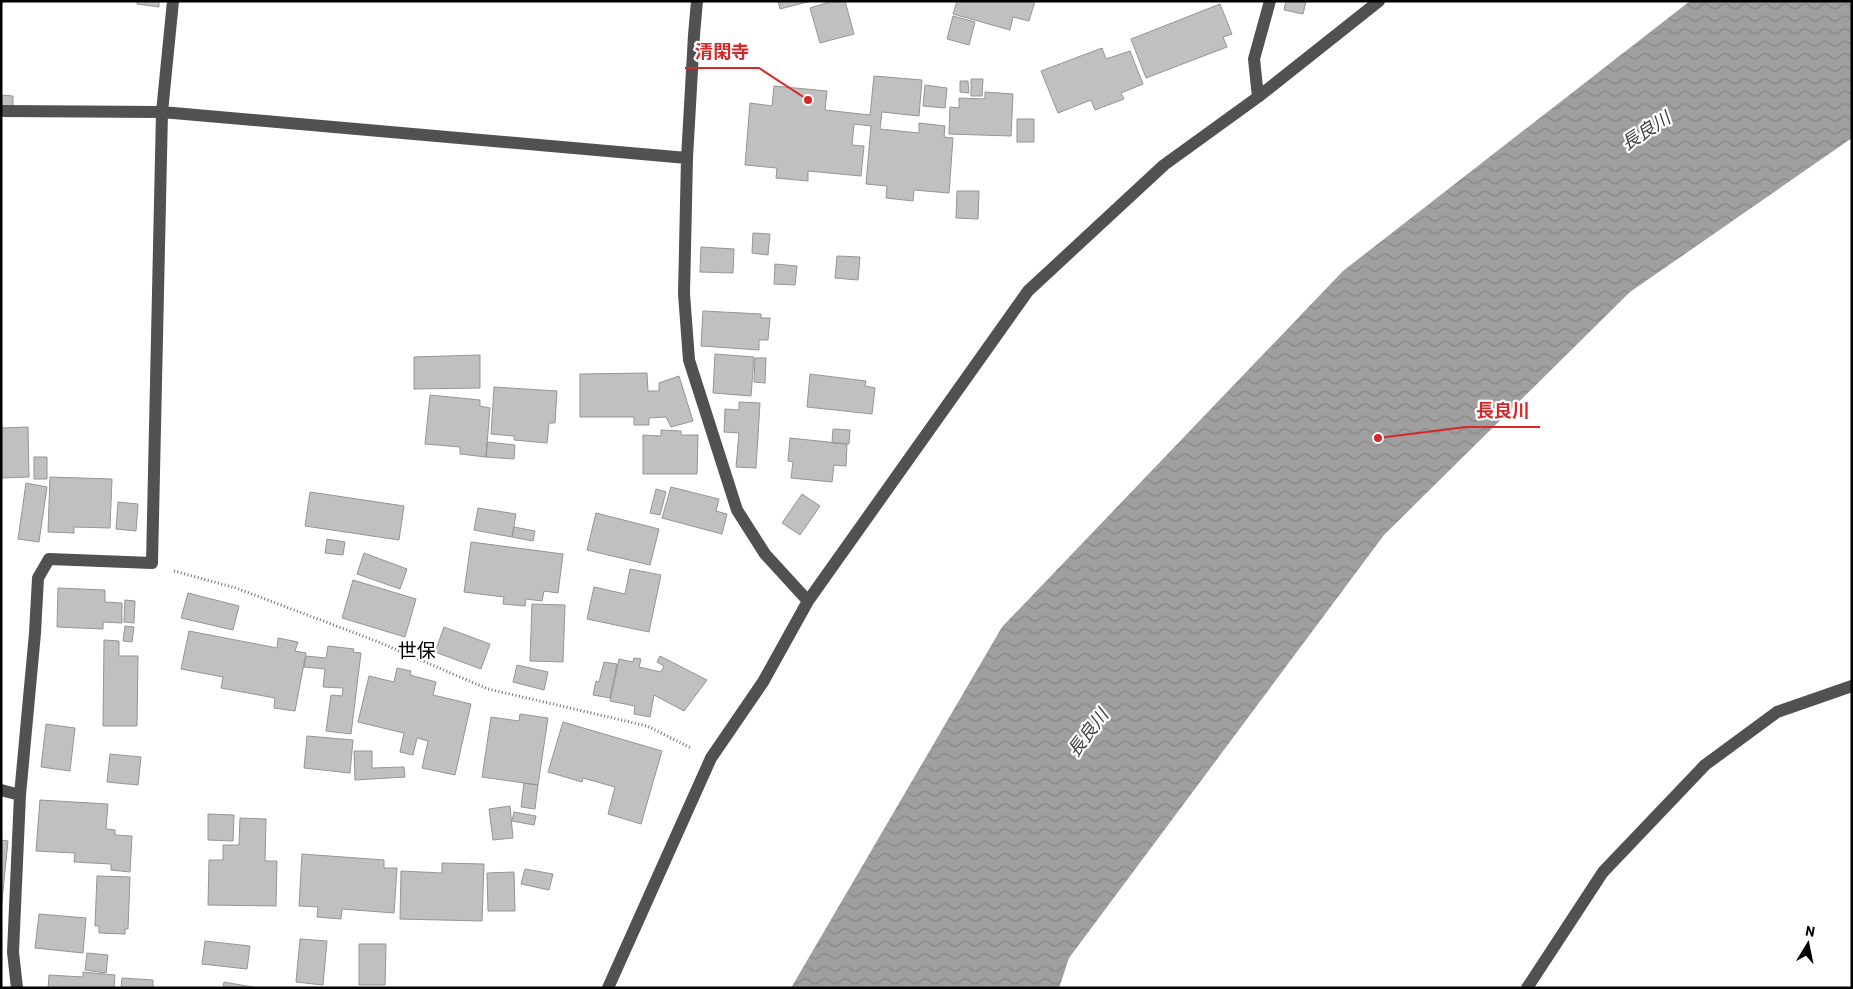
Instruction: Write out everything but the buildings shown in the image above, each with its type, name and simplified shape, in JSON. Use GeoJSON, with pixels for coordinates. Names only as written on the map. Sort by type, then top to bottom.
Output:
{"type":"FeatureCollection","features":[{"type":"Feature","properties":{"kind":"street"},"geometry":{"type":"LineString","coordinates":[[17,988],[13,952],[20,795],[35,633],[38,578],[49,559],[152,563],[162,112],[173,1]]}},
{"type":"Feature","properties":{"kind":"street"},"geometry":{"type":"LineString","coordinates":[[697,1],[687,158],[684,294],[689,360],[736,510],[765,554],[808,601]]}},
{"type":"Feature","properties":{"kind":"street"},"geometry":{"type":"LineString","coordinates":[[1258,96],[1254,59],[1270,1]]}},
{"type":"Feature","properties":{"kind":"street"},"geometry":{"type":"LineString","coordinates":[[608,988],[711,758],[762,682],[808,601],[1028,291],[1164,164],[1258,96],[1380,1]]}},
{"type":"Feature","properties":{"kind":"street"},"geometry":{"type":"LineString","coordinates":[[1,111],[162,112],[687,158]]}},
{"type":"Feature","properties":{"kind":"street"},"geometry":{"type":"LineString","coordinates":[[1527,988],[1604,872],[1706,765],[1777,712],[1852,686]]}},
{"type":"Feature","properties":{"kind":"street"},"geometry":{"type":"LineString","coordinates":[[1,790],[20,795]]}},
{"type":"Feature","properties":{"kind":"path"},"geometry":{"type":"LineString","coordinates":[[152,563],[188,576],[236,588],[376,641],[488,689],[648,726],[711,758]]}},
{"type":"Feature","properties":{"kind":"water"},"geometry":{"type":"Polygon","coordinates":[[[1690,1],[1852,1],[1852,138],[1630,292],[1384,535],[1069,958],[1059,988],[791,988],[1002,627],[1343,271],[1690,1]]]}},
{"type":"Feature","properties":{"kind":"place","name":"清閑寺"},"geometry":{"type":"Point","coordinates":[808,100]}},
{"type":"Feature","properties":{"kind":"place","name":"長良川"},"geometry":{"type":"Point","coordinates":[1378,438]}},
{"type":"Feature","properties":{"kind":"district","name":"世保"},"geometry":{"type":"Point","coordinates":[417,650]}}]}
